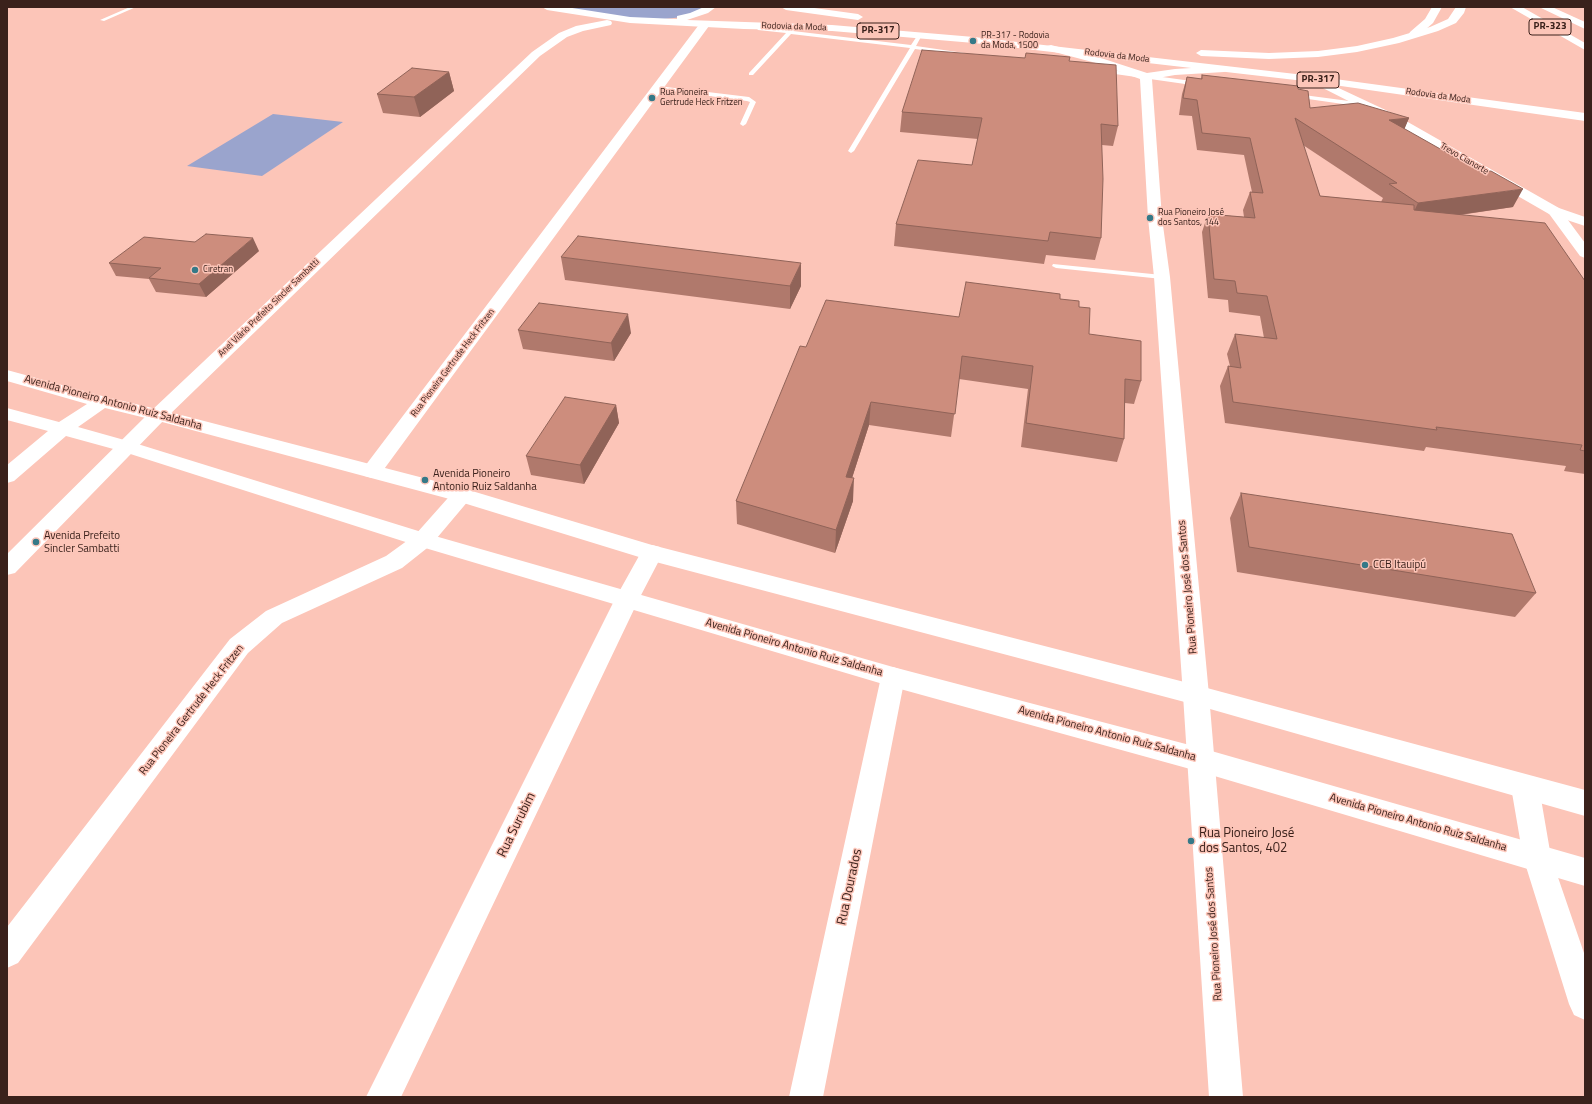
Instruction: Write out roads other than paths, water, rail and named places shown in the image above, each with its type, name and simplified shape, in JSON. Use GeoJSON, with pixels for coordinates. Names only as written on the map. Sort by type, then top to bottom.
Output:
{"type":"FeatureCollection","features":[{"type":"Feature","properties":{"kind":"main road"},"geometry":{"type":"LineString","coordinates":[[646,20],[692,16],[705,12],[711,7]]}},
{"type":"Feature","properties":{"kind":"main road","name":"Rodovia da Moda"},"geometry":{"type":"LineString","coordinates":[[786,7],[867,18]]}},
{"type":"Feature","properties":{"kind":"main road"},"geometry":{"type":"LineString","coordinates":[[1414,34],[1429,21],[1437,7]]}},
{"type":"Feature","properties":{"kind":"main road"},"geometry":{"type":"LineString","coordinates":[[1189,52],[1269,56],[1318,54],[1357,50],[1395,41],[1434,29],[1452,21],[1459,13],[1461,7]]}},
{"type":"Feature","properties":{"kind":"main road","name":"PR-323"},"geometry":{"type":"LineString","coordinates":[[1516,7],[1585,47]]}},
{"type":"Feature","properties":{"kind":"main road","name":"PR-323"},"geometry":{"type":"LineString","coordinates":[[1540,7],[1585,33]]}},
{"type":"Feature","properties":{"kind":"main road"},"geometry":{"type":"LineString","coordinates":[[1544,7],[1585,26]]}},
{"type":"Feature","properties":{"kind":"main road","name":"PR-317"},"geometry":{"type":"LineString","coordinates":[[549,11],[630,20],[646,20]]}},
{"type":"Feature","properties":{"kind":"main road","name":"Anel Viário Prefeito Sincler Sambatti"},"geometry":{"type":"LineString","coordinates":[[7,566],[128,447],[158,415],[536,54],[563,35],[580,28],[630,20]]}},
{"type":"Feature","properties":{"kind":"main road","name":"Rodovia da Moda"},"geometry":{"type":"LineString","coordinates":[[646,20],[792,30],[920,30],[1088,45],[1272,66],[1585,109]]}},
{"type":"Feature","properties":{"kind":"main road","name":"Rua Pioneira Gertrude Heck Fritzen"},"geometry":{"type":"LineString","coordinates":[[372,471],[705,24]]}},
{"type":"Feature","properties":{"kind":"main road","name":"Rodovia da Moda"},"geometry":{"type":"LineString","coordinates":[[920,30],[1051,48],[1313,79],[1585,117]]}},
{"type":"Feature","properties":{"kind":"main road","name":"Anel Viário Prefeito Sincler Sambatti"},"geometry":{"type":"LineString","coordinates":[[536,54],[545,36]]}},
{"type":"Feature","properties":{"kind":"main road"},"geometry":{"type":"LineString","coordinates":[[1088,45],[1143,48]]}},
{"type":"Feature","properties":{"kind":"main road"},"geometry":{"type":"LineString","coordinates":[[1051,48],[1100,61],[1146,77],[1175,72],[1224,69]]}},
{"type":"Feature","properties":{"kind":"main road","name":"Rua Pioneiro José dos Santos"},"geometry":{"type":"LineString","coordinates":[[1146,77],[1155,218],[1162,277],[1196,694],[1226,1097]]}},
{"type":"Feature","properties":{"kind":"main road","name":"Trevo Cianorte"},"geometry":{"type":"LineString","coordinates":[[1313,79],[1415,130],[1554,211],[1585,222]]}},
{"type":"Feature","properties":{"kind":"main road"},"geometry":{"type":"LineString","coordinates":[[1364,105],[1364,97],[1366,94],[1394,90]]}},
{"type":"Feature","properties":{"kind":"main road"},"geometry":{"type":"LineString","coordinates":[[1554,211],[1585,253]]}},
{"type":"Feature","properties":{"kind":"main road","name":"Avenida Pioneiro Antonio Ruiz Saldanha"},"geometry":{"type":"LineString","coordinates":[[7,375],[102,402],[158,415],[462,495],[652,553],[1196,694],[1585,804]]}},
{"type":"Feature","properties":{"kind":"main road"},"geometry":{"type":"LineString","coordinates":[[7,476],[61,430],[102,402]]}},
{"type":"Feature","properties":{"kind":"main road","name":"Avenida Pioneiro Antonio Ruiz Saldanha"},"geometry":{"type":"LineString","coordinates":[[7,414],[61,430],[128,447],[423,540],[894,677],[1201,760],[1585,872]]}},
{"type":"Feature","properties":{"kind":"main road","name":"Rua Pioneira Gertrude Heck Fritzen"},"geometry":{"type":"LineString","coordinates":[[7,952],[239,646],[274,616],[394,562],[423,540],[462,495]]}},
{"type":"Feature","properties":{"kind":"main road","name":"Rua Surubim"},"geometry":{"type":"LineString","coordinates":[[383,1097],[627,599],[652,553]]}},
{"type":"Feature","properties":{"kind":"main road","name":"Rua Dourados"},"geometry":{"type":"LineString","coordinates":[[806,1097],[894,677]]}},
{"type":"Feature","properties":{"kind":"main road"},"geometry":{"type":"LineString","coordinates":[[1525,786],[1537,857],[1585,1004]]}},
{"type":"Feature","properties":{"kind":"lane"},"geometry":{"type":"LineString","coordinates":[[102,20],[134,7]]}},
{"type":"Feature","properties":{"kind":"lane"},"geometry":{"type":"LineString","coordinates":[[751,74],[792,30],[983,56]]}},
{"type":"Feature","properties":{"kind":"lane"},"geometry":{"type":"LineString","coordinates":[[851,151],[913,47],[920,30]]}},
{"type":"Feature","properties":{"kind":"lane"},"geometry":{"type":"LineString","coordinates":[[1099,71],[1208,85]]}},
{"type":"Feature","properties":{"kind":"lane"},"geometry":{"type":"LineString","coordinates":[[658,88],[749,99],[753,102],[743,124]]}},
{"type":"Feature","properties":{"kind":"lane"},"geometry":{"type":"LineString","coordinates":[[1286,95],[1364,105]]}},
{"type":"Feature","properties":{"kind":"lane"},"geometry":{"type":"LineString","coordinates":[[1056,266],[1162,277]]}},
{"type":"Feature","properties":{"kind":"place","name":"PR-317 - Rodovia da Moda, 1500"},"geometry":{"type":"Point","coordinates":[973,41]}},
{"type":"Feature","properties":{"kind":"place","name":"Rua Pioneira Gertrude Heck Fritzen"},"geometry":{"type":"Point","coordinates":[652,98]}},
{"type":"Feature","properties":{"kind":"place","name":"Rua Pioneiro José dos Santos, 144"},"geometry":{"type":"Point","coordinates":[1150,218]}},
{"type":"Feature","properties":{"kind":"place","name":"Ciretran"},"geometry":{"type":"Point","coordinates":[195,270]}},
{"type":"Feature","properties":{"kind":"place","name":"Avenida Pioneiro Antonio Ruiz Saldanha"},"geometry":{"type":"Point","coordinates":[425,480]}},
{"type":"Feature","properties":{"kind":"place","name":"Avenida Prefeito Sincler Sambatti"},"geometry":{"type":"Point","coordinates":[36,542]}},
{"type":"Feature","properties":{"kind":"place","name":"CCB Itauipú"},"geometry":{"type":"Point","coordinates":[1365,565]}},
{"type":"Feature","properties":{"kind":"place","name":"Rua Pioneiro José dos Santos, 402"},"geometry":{"type":"Point","coordinates":[1191,841]}}]}
